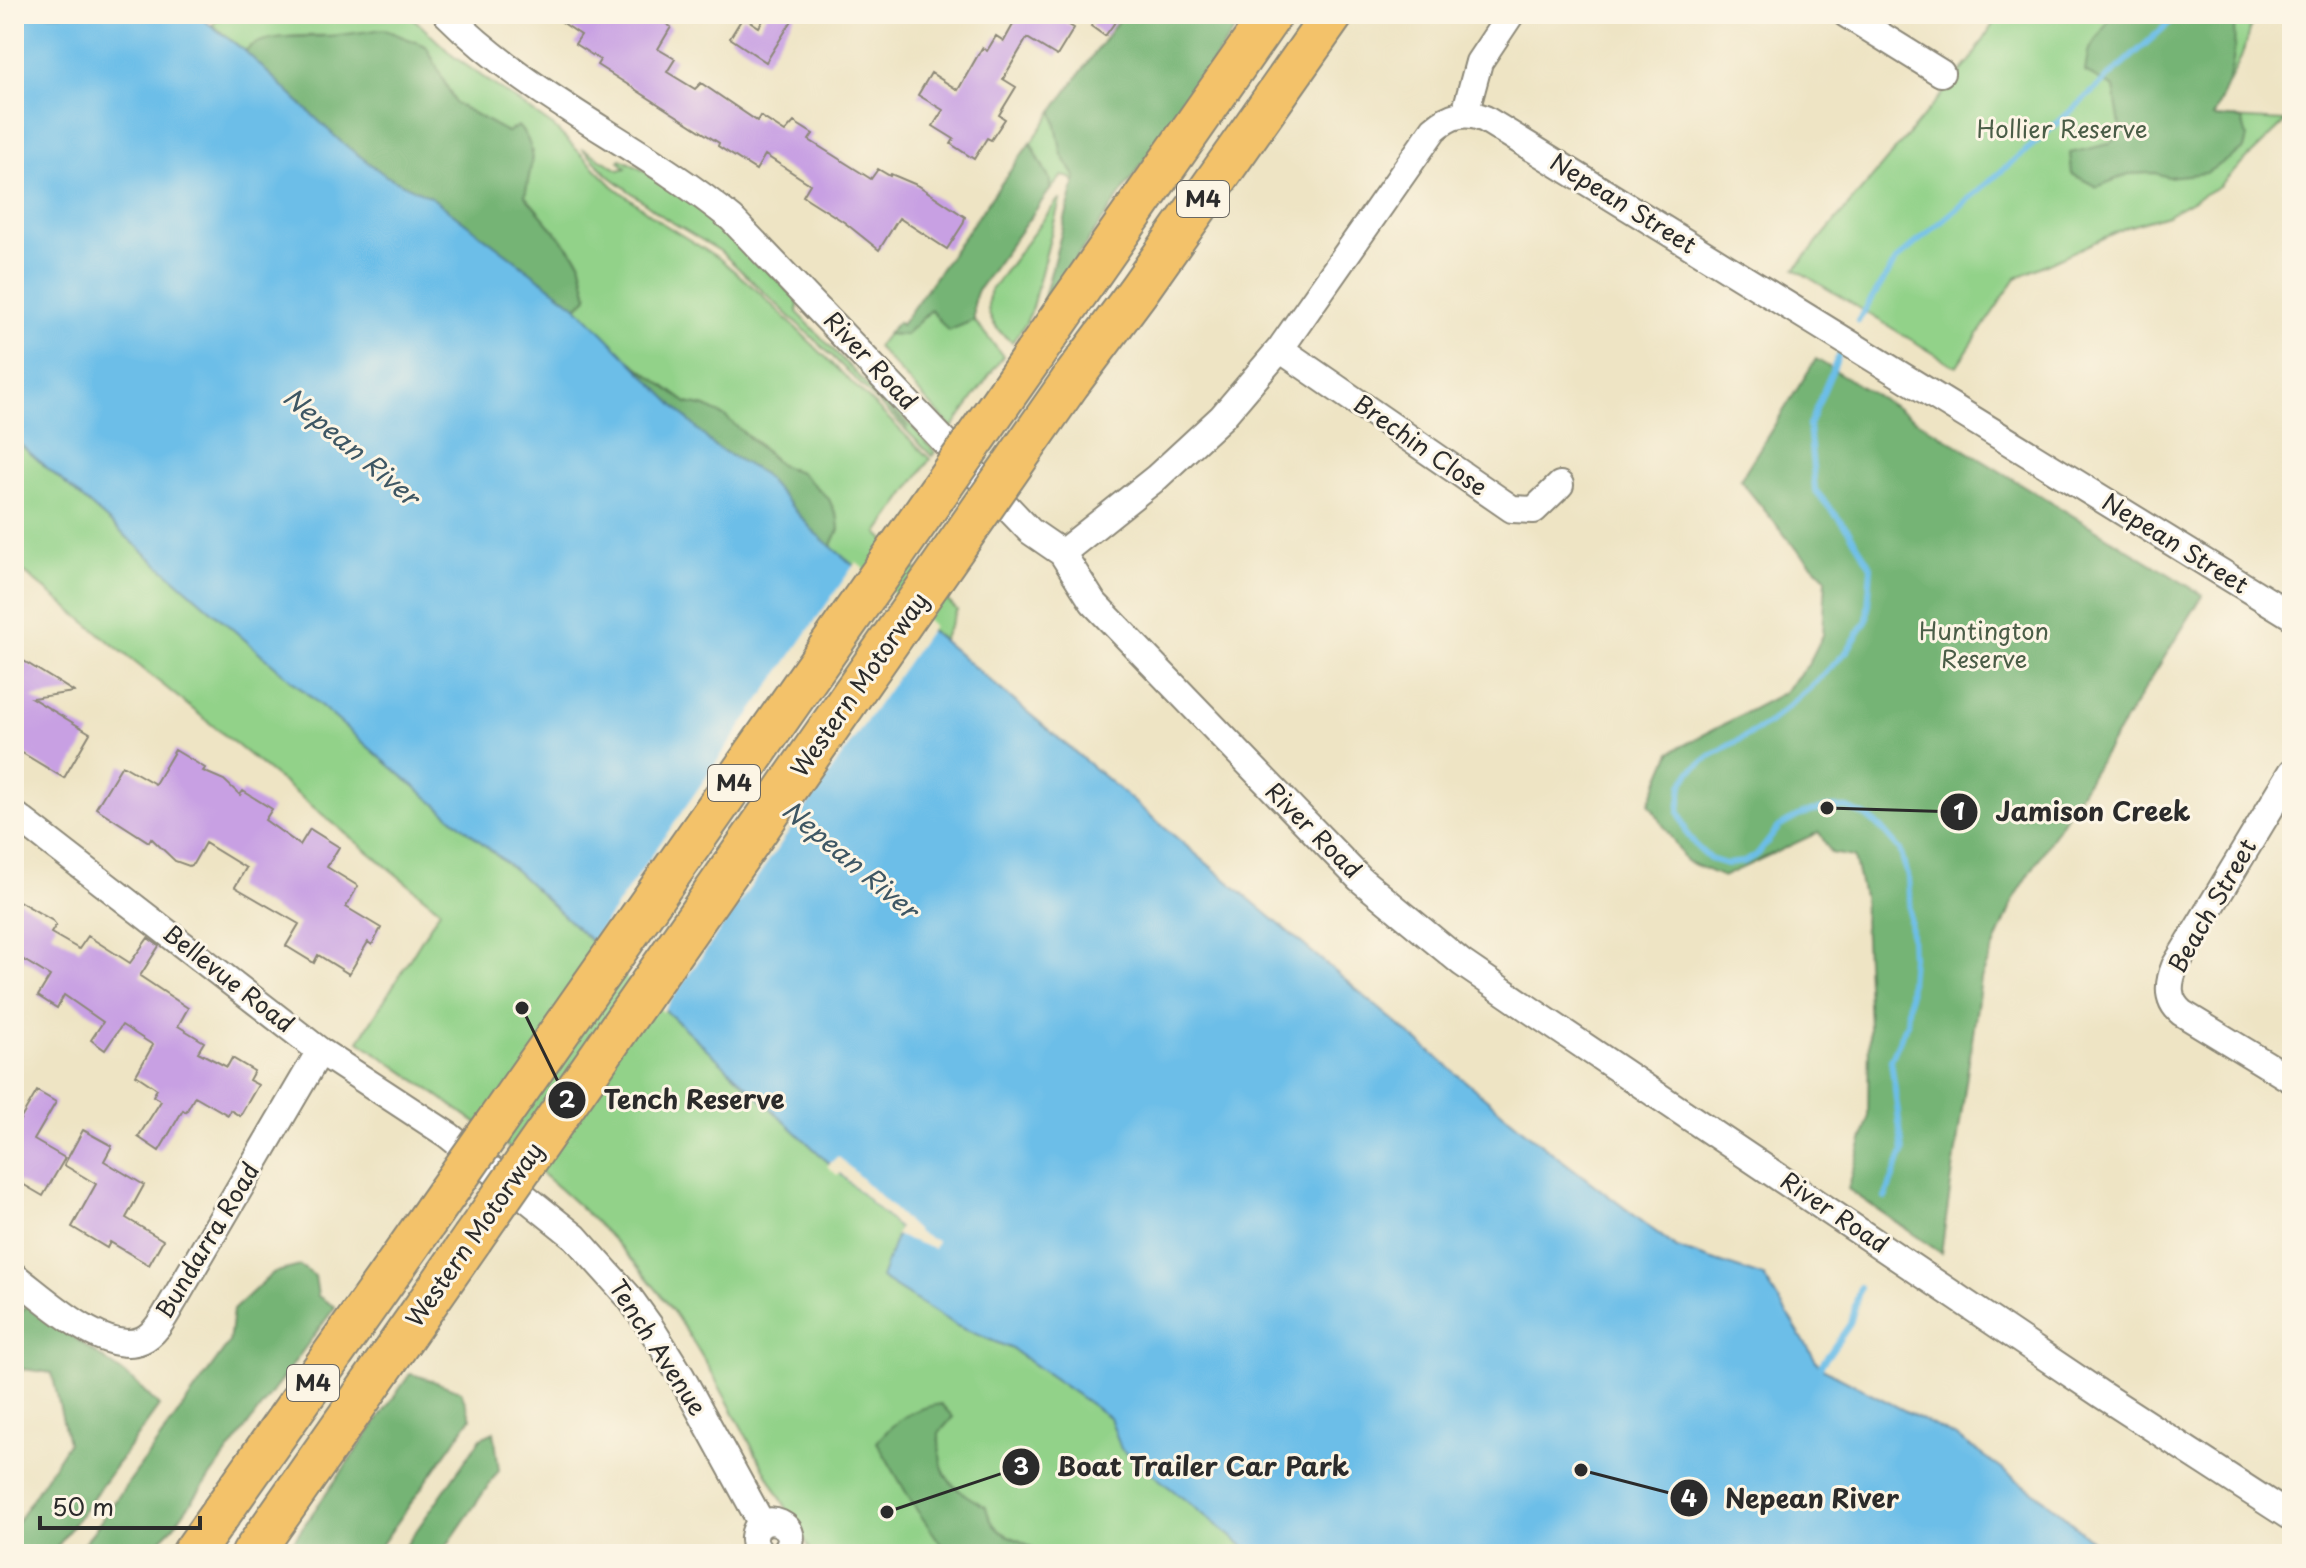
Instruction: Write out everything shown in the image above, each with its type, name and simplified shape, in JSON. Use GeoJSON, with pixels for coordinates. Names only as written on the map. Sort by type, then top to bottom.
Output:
{"type":"FeatureCollection","features":[{"type":"Feature","properties":{"kind":"highway","name":"Western Motorway"},"geometry":{"type":"LineString","coordinates":[[192,1554],[1272,14]]}},
{"type":"Feature","properties":{"kind":"highway","name":"Western Motorway"},"geometry":{"type":"LineString","coordinates":[[252,1554],[1071,381],[1333,14]]}},
{"type":"Feature","properties":{"kind":"street"},"geometry":{"type":"LineString","coordinates":[[1062,553],[1156,478],[1222,417],[1280,349],[1434,129],[1450,118],[1465,114],[1479,62],[1511,14]]}},
{"type":"Feature","properties":{"kind":"street"},"geometry":{"type":"LineString","coordinates":[[1846,14],[1941,73]]}},
{"type":"Feature","properties":{"kind":"street","name":"River Road"},"geometry":{"type":"LineString","coordinates":[[455,17],[484,49],[685,182],[732,219],[1030,531],[1062,553],[1093,602],[1308,828],[1360,879],[1462,963],[2102,1395],[2292,1518]]}},
{"type":"Feature","properties":{"kind":"street","name":"Nepean Street"},"geometry":{"type":"LineString","coordinates":[[1465,114],[1478,116],[1499,128],[2292,616]]}},
{"type":"Feature","properties":{"kind":"street","name":"Brechin Close"},"geometry":{"type":"LineString","coordinates":[[1280,349],[1512,509],[1534,510],[1560,485]]}},
{"type":"Feature","properties":{"kind":"street","name":"Beach Street"},"geometry":{"type":"LineString","coordinates":[[2292,772],[2175,966],[2170,987],[2172,1002],[2182,1013],[2292,1080]]}},
{"type":"Feature","properties":{"kind":"street","name":"Bellevue Road"},"geometry":{"type":"LineString","coordinates":[[14,814],[320,1051],[448,1135]]}},
{"type":"Feature","properties":{"kind":"street","name":"Bundarra Road"},"geometry":{"type":"LineString","coordinates":[[14,1276],[95,1335],[119,1344],[145,1339],[158,1327],[320,1051]]}},
{"type":"Feature","properties":{"kind":"street","name":"Tench Avenue"},"geometry":{"type":"LineString","coordinates":[[448,1135],[552,1216],[629,1297],[681,1376],[762,1524]]}},
{"type":"Feature","properties":{"kind":"street"},"geometry":{"type":"LineString","coordinates":[[761,1554],[754,1540],[755,1533],[762,1524],[779,1522],[788,1530],[790,1541],[783,1554]]}},
{"type":"Feature","properties":{"kind":"green space"},"geometry":{"type":"Polygon","coordinates":[[[225,14],[409,14],[453,56],[554,127],[613,186],[662,223],[720,259],[759,292],[930,459],[878,533],[957,610],[943,640],[831,547],[839,529],[801,473],[780,465],[756,442],[706,407],[687,403],[630,361],[577,307],[588,297],[580,261],[525,196],[533,151],[507,132],[455,103],[426,46],[359,38],[305,36],[259,43],[245,51],[212,25],[225,14]]]}},
{"type":"Feature","properties":{"kind":"green space"},"geometry":{"type":"Polygon","coordinates":[[[1123,14],[1246,14],[1041,309],[1076,178],[1062,155],[1053,111],[1123,14]]]}},
{"type":"Feature","properties":{"kind":"green space","name":"Hollier Reserve"},"geometry":{"type":"Polygon","coordinates":[[[1999,14],[2254,14],[2242,55],[2213,117],[2286,121],[2219,186],[2167,215],[2127,227],[2016,278],[1956,367],[1795,269],[1971,60],[1999,14]]]}},
{"type":"Feature","properties":{"kind":"green space"},"geometry":{"type":"Polygon","coordinates":[[[2113,14],[2233,14],[2235,43],[2232,67],[2213,117],[2242,119],[2247,137],[2244,149],[2206,173],[2168,177],[2155,173],[2129,174],[2097,187],[2072,174],[2070,153],[2109,144],[2121,132],[2114,88],[2085,72],[2088,52],[2113,14]]]}},
{"type":"Feature","properties":{"kind":"green space"},"geometry":{"type":"Polygon","coordinates":[[[383,29],[426,46],[455,103],[507,132],[518,126],[525,134],[532,159],[525,196],[580,261],[588,297],[577,307],[431,197],[386,176],[340,141],[245,51],[272,38],[332,36],[383,29]]]}},
{"type":"Feature","properties":{"kind":"green space"},"geometry":{"type":"Polygon","coordinates":[[[1053,111],[1076,177],[1074,182],[1062,176],[1050,190],[1050,180],[1031,143],[1053,111]]]}},
{"type":"Feature","properties":{"kind":"green space"},"geometry":{"type":"Polygon","coordinates":[[[1030,143],[1050,180],[1050,190],[978,290],[974,300],[974,320],[948,331],[931,310],[905,335],[887,334],[898,322],[901,325],[1030,143]]]}},
{"type":"Feature","properties":{"kind":"green space"},"geometry":{"type":"Polygon","coordinates":[[[582,148],[619,170],[626,168],[619,161],[621,159],[646,172],[716,222],[799,301],[797,312],[908,428],[877,387],[935,452],[932,456],[720,251],[665,218],[608,175],[582,148]]]}},
{"type":"Feature","properties":{"kind":"green space"},"geometry":{"type":"Polygon","coordinates":[[[1058,200],[1031,311],[1012,342],[991,319],[988,306],[991,290],[1058,200]]]}},
{"type":"Feature","properties":{"kind":"green space"},"geometry":{"type":"Polygon","coordinates":[[[931,310],[948,330],[974,320],[1003,356],[952,428],[877,347],[887,334],[905,335],[931,310]]]}},
{"type":"Feature","properties":{"kind":"green space","name":"Huntington Reserve"},"geometry":{"type":"Polygon","coordinates":[[[1816,359],[2203,595],[2014,899],[1981,979],[1941,1253],[1848,1189],[1868,1120],[1869,1026],[1863,896],[1854,857],[1831,853],[1819,832],[1723,877],[1686,861],[1649,803],[1671,752],[1783,693],[1808,665],[1823,635],[1826,578],[1793,545],[1740,480],[1816,359]]]}},
{"type":"Feature","properties":{"kind":"green space"},"geometry":{"type":"Polygon","coordinates":[[[630,361],[687,403],[706,407],[726,417],[780,465],[800,472],[829,499],[838,519],[839,529],[831,547],[763,474],[714,446],[630,361]]]}},
{"type":"Feature","properties":{"kind":"green space"},"geometry":{"type":"Polygon","coordinates":[[[14,439],[389,765],[517,872],[899,1228],[957,1326],[1010,1348],[1111,1418],[1122,1449],[1251,1554],[813,1554],[691,1338],[648,1279],[584,1211],[549,1180],[436,1094],[359,1041],[440,910],[14,564],[14,439]]]}},
{"type":"Feature","properties":{"kind":"green space"},"geometry":{"type":"Polygon","coordinates":[[[300,1266],[315,1276],[318,1296],[335,1307],[173,1527],[146,1554],[77,1554],[229,1343],[233,1310],[273,1273],[300,1266]]]}},
{"type":"Feature","properties":{"kind":"green space"},"geometry":{"type":"Polygon","coordinates":[[[28,1304],[134,1381],[159,1406],[52,1554],[14,1554],[14,1527],[68,1443],[52,1373],[23,1369],[14,1381],[14,1322],[28,1304]]]}},
{"type":"Feature","properties":{"kind":"green space"},"geometry":{"type":"Polygon","coordinates":[[[410,1374],[461,1391],[471,1418],[375,1554],[284,1554],[410,1374]]]}},
{"type":"Feature","properties":{"kind":"green space"},"geometry":{"type":"Polygon","coordinates":[[[941,1404],[953,1417],[939,1433],[941,1460],[948,1479],[986,1507],[1001,1532],[1041,1554],[948,1554],[914,1506],[877,1442],[905,1416],[941,1404]]]}},
{"type":"Feature","properties":{"kind":"green space"},"geometry":{"type":"Polygon","coordinates":[[[494,1432],[499,1470],[441,1554],[400,1554],[481,1438],[494,1432]]]}},
{"type":"Feature","properties":{"kind":"water"},"geometry":{"type":"Polygon","coordinates":[[[14,14],[196,14],[245,51],[340,141],[386,176],[431,197],[577,307],[714,446],[763,474],[815,533],[1528,1134],[1677,1248],[1764,1277],[1820,1367],[1958,1438],[2047,1501],[2107,1554],[1251,1554],[1121,1449],[1110,1418],[1010,1348],[957,1326],[881,1278],[899,1228],[517,872],[389,765],[14,439],[14,14]]]}},
{"type":"Feature","properties":{"kind":"pier"},"geometry":{"type":"Polygon","coordinates":[[[856,562],[933,626],[663,1012],[590,944],[856,562]]]}},
{"type":"Feature","properties":{"kind":"pier"},"geometry":{"type":"Polygon","coordinates":[[[838,1156],[920,1234],[937,1241],[934,1249],[895,1235],[899,1228],[840,1173],[837,1175],[827,1166],[838,1156]]]}},
{"type":"Feature","properties":{"kind":"building"},"geometry":{"type":"Polygon","coordinates":[[[550,14],[651,14],[671,27],[658,49],[675,59],[667,72],[695,89],[701,83],[757,121],[760,116],[785,132],[794,122],[813,134],[809,140],[871,179],[878,169],[919,186],[965,217],[963,224],[947,249],[899,218],[879,250],[844,222],[803,196],[810,184],[765,155],[756,170],[597,65],[600,60],[575,44],[581,35],[550,14]]]}},
{"type":"Feature","properties":{"kind":"building"},"geometry":{"type":"Polygon","coordinates":[[[767,14],[796,14],[766,62],[730,38],[743,17],[759,27],[767,14]]]}},
{"type":"Feature","properties":{"kind":"building"},"geometry":{"type":"Polygon","coordinates":[[[1019,14],[1050,14],[1074,28],[1057,56],[1027,38],[1003,79],[1016,87],[999,115],[1005,119],[991,140],[987,138],[974,159],[951,144],[954,139],[933,126],[943,110],[918,95],[931,73],[958,90],[982,48],[987,51],[996,36],[1004,41],[1019,14]]]}},
{"type":"Feature","properties":{"kind":"building"},"geometry":{"type":"Polygon","coordinates":[[[1100,14],[1121,14],[1105,36],[1091,26],[1100,14]]]}},
{"type":"Feature","properties":{"kind":"building"},"geometry":{"type":"Polygon","coordinates":[[[14,655],[74,692],[32,698],[90,733],[64,778],[14,748],[14,655]]]}},
{"type":"Feature","properties":{"kind":"building"},"geometry":{"type":"Polygon","coordinates":[[[175,750],[205,768],[203,771],[224,780],[240,795],[243,791],[272,809],[265,820],[300,845],[310,829],[339,847],[327,867],[358,886],[346,907],[381,928],[372,945],[368,942],[349,974],[318,955],[314,963],[286,946],[299,924],[235,887],[246,868],[205,843],[193,864],[189,866],[175,861],[151,838],[149,842],[96,808],[122,765],[155,784],[175,750]]]}},
{"type":"Feature","properties":{"kind":"building"},"geometry":{"type":"Polygon","coordinates":[[[14,898],[53,921],[56,925],[51,933],[79,949],[88,936],[130,963],[148,938],[159,946],[140,976],[188,1008],[178,1026],[204,1042],[198,1052],[227,1067],[232,1058],[254,1071],[249,1080],[258,1085],[240,1116],[230,1110],[228,1115],[195,1096],[159,1151],[138,1137],[161,1101],[153,1096],[157,1089],[136,1075],[153,1045],[122,1025],[105,1050],[91,1040],[103,1022],[64,995],[57,1008],[38,996],[50,976],[14,954],[14,898]]]}},
{"type":"Feature","properties":{"kind":"building"},"geometry":{"type":"Polygon","coordinates":[[[37,1091],[56,1102],[34,1140],[65,1158],[43,1196],[14,1179],[14,1130],[37,1091]]]}},
{"type":"Feature","properties":{"kind":"building"},"geometry":{"type":"Polygon","coordinates":[[[83,1130],[112,1146],[104,1161],[144,1185],[126,1218],[163,1240],[149,1265],[110,1242],[107,1248],[72,1227],[96,1184],[64,1165],[83,1130]]]}},
{"type":"Feature","properties":{"kind":"waterway"},"geometry":{"type":"LineString","coordinates":[[1858,321],[1897,259],[2035,143],[2179,14]]}},
{"type":"Feature","properties":{"kind":"waterway"},"geometry":{"type":"LineString","coordinates":[[1839,355],[1809,425],[1815,490],[1848,530],[1871,567],[1867,620],[1847,651],[1812,686],[1766,725],[1710,756],[1690,772],[1682,785],[1679,812],[1687,834],[1697,847],[1710,859],[1726,864],[1744,862],[1758,854],[1779,827],[1802,814],[1827,808],[1847,808],[1864,815],[1880,827],[1900,850],[1908,876],[1912,957],[1907,1023],[1891,1060],[1903,1152],[1885,1198]]}},
{"type":"Feature","properties":{"kind":"waterway"},"geometry":{"type":"LineString","coordinates":[[1817,1371],[1850,1324],[1860,1287]]}},
{"type":"Feature","properties":{"kind":"place","name":"Jamison Creek"},"geometry":{"type":"Point","coordinates":[1827,808]}},
{"type":"Feature","properties":{"kind":"place","name":"Tench Reserve"},"geometry":{"type":"Point","coordinates":[522,1008]}},
{"type":"Feature","properties":{"kind":"place","name":"Nepean River"},"geometry":{"type":"Point","coordinates":[1581,1470]}},
{"type":"Feature","properties":{"kind":"place","name":"Boat Trailer Car Park"},"geometry":{"type":"Point","coordinates":[887,1512]}}]}
